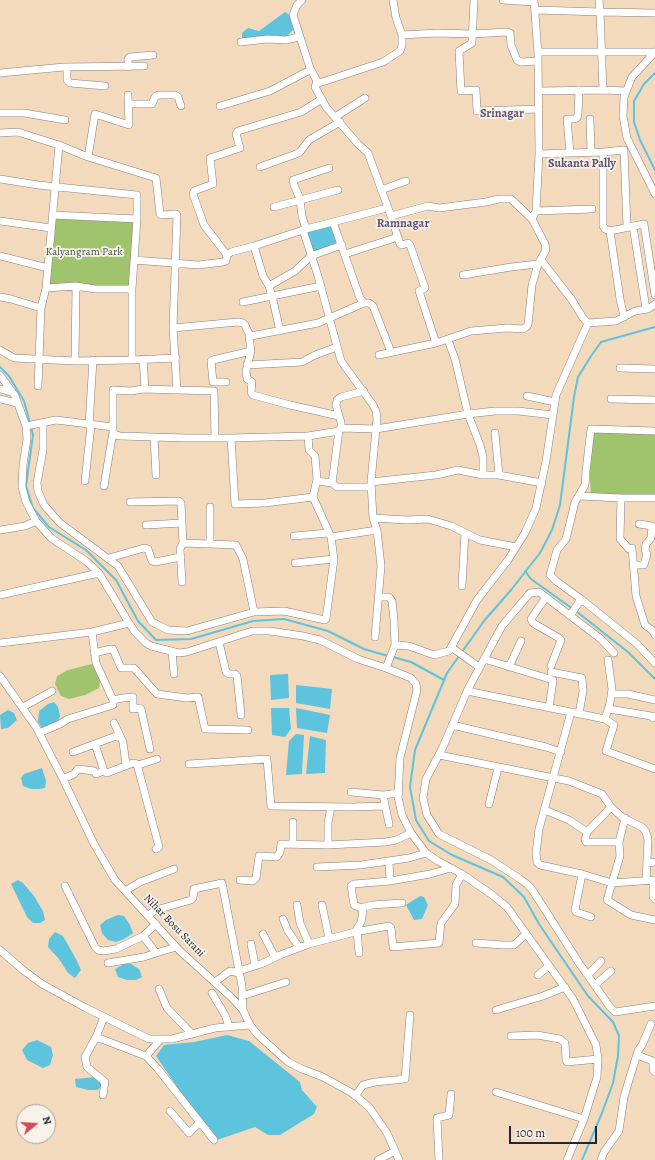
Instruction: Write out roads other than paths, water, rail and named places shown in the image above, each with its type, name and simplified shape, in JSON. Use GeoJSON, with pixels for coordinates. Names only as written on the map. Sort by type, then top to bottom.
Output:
{"type":"FeatureCollection","features":[{"type":"Feature","properties":{"kind":"street"},"geometry":{"type":"LineString","coordinates":[[302,0],[296,5],[293,15],[310,70],[317,81],[315,87],[326,108],[368,153],[401,245],[408,243],[410,245],[426,288],[419,291],[436,344]]}},
{"type":"Feature","properties":{"kind":"street"},"geometry":{"type":"LineString","coordinates":[[316,84],[383,62],[402,49],[402,35],[396,18],[394,0]]}},
{"type":"Feature","properties":{"kind":"street"},"geometry":{"type":"LineString","coordinates":[[474,0],[472,43],[459,51],[461,91],[476,90],[477,111],[539,109]]}},
{"type":"Feature","properties":{"kind":"street"},"geometry":{"type":"LineString","coordinates":[[503,0],[534,1],[536,10],[539,91],[539,154],[536,211],[532,219]]}},
{"type":"Feature","properties":{"kind":"street"},"geometry":{"type":"LineString","coordinates":[[599,0],[604,90]]}},
{"type":"Feature","properties":{"kind":"street"},"geometry":{"type":"LineString","coordinates":[[536,10],[655,13]]}},
{"type":"Feature","properties":{"kind":"street"},"geometry":{"type":"LineString","coordinates":[[402,35],[437,33],[510,33],[511,45],[517,60],[521,62],[538,61]]}},
{"type":"Feature","properties":{"kind":"street"},"geometry":{"type":"LineString","coordinates":[[241,42],[267,39],[286,40],[300,37]]}},
{"type":"Feature","properties":{"kind":"street"},"geometry":{"type":"LineString","coordinates":[[538,52],[655,52]]}},
{"type":"Feature","properties":{"kind":"street"},"geometry":{"type":"LineString","coordinates":[[655,52],[632,77],[624,97],[623,116],[627,138],[655,194]]}},
{"type":"Feature","properties":{"kind":"street"},"geometry":{"type":"LineString","coordinates":[[128,67],[128,59],[130,57],[153,55]]}},
{"type":"Feature","properties":{"kind":"street"},"geometry":{"type":"LineString","coordinates":[[0,73],[67,68],[144,66]]}},
{"type":"Feature","properties":{"kind":"street"},"geometry":{"type":"LineString","coordinates":[[67,68],[67,80],[70,83],[105,86]]}},
{"type":"Feature","properties":{"kind":"street"},"geometry":{"type":"LineString","coordinates":[[220,106],[270,91],[310,70]]}},
{"type":"Feature","properties":{"kind":"street"},"geometry":{"type":"LineString","coordinates":[[570,153],[567,119],[577,118],[579,90]]}},
{"type":"Feature","properties":{"kind":"street"},"geometry":{"type":"LineString","coordinates":[[539,91],[626,91]]}},
{"type":"Feature","properties":{"kind":"street"},"geometry":{"type":"LineString","coordinates":[[88,157],[94,114],[129,125],[128,95]]}},
{"type":"Feature","properties":{"kind":"street"},"geometry":{"type":"LineString","coordinates":[[129,104],[152,104],[155,97],[158,95],[175,95],[178,97],[181,106]]}},
{"type":"Feature","properties":{"kind":"street"},"geometry":{"type":"LineString","coordinates":[[260,167],[300,152],[309,140],[365,98]]}},
{"type":"Feature","properties":{"kind":"street"},"geometry":{"type":"LineString","coordinates":[[134,260],[198,265],[226,261],[227,255],[204,225],[193,194],[194,191],[214,184],[210,158],[240,148],[236,134],[238,132],[301,112],[322,99]]}},
{"type":"Feature","properties":{"kind":"street"},"geometry":{"type":"LineString","coordinates":[[0,113],[24,113],[65,120]]}},
{"type":"Feature","properties":{"kind":"street"},"geometry":{"type":"LineString","coordinates":[[590,119],[591,152]]}},
{"type":"Feature","properties":{"kind":"street"},"geometry":{"type":"LineString","coordinates":[[0,133],[18,132],[59,145],[88,157],[156,178],[160,214],[176,214],[177,216],[173,328],[177,390]]}},
{"type":"Feature","properties":{"kind":"street"},"geometry":{"type":"LineString","coordinates":[[38,386],[41,308],[46,288],[54,186],[59,145]]}},
{"type":"Feature","properties":{"kind":"street"},"geometry":{"type":"LineString","coordinates":[[539,154],[624,150],[630,227],[646,309]]}},
{"type":"Feature","properties":{"kind":"street"},"geometry":{"type":"LineString","coordinates":[[603,152],[603,226],[605,229],[610,230],[644,224],[655,296]]}},
{"type":"Feature","properties":{"kind":"street"},"geometry":{"type":"LineString","coordinates":[[329,168],[294,179],[294,185],[300,200],[311,256],[321,286],[341,361],[364,391],[376,411],[371,485],[373,518],[377,530],[381,558],[375,637]]}},
{"type":"Feature","properties":{"kind":"street"},"geometry":{"type":"LineString","coordinates":[[0,179],[137,195],[137,219],[132,289],[132,360]]}},
{"type":"Feature","properties":{"kind":"street"},"geometry":{"type":"LineString","coordinates":[[381,190],[406,182]]}},
{"type":"Feature","properties":{"kind":"street"},"geometry":{"type":"LineString","coordinates":[[274,206],[338,190]]}},
{"type":"Feature","properties":{"kind":"street"},"geometry":{"type":"LineString","coordinates":[[379,355],[436,344],[471,331],[526,327],[528,325],[532,285],[546,250],[545,244],[532,219],[511,199],[498,199],[439,208],[428,206],[391,216]]}},
{"type":"Feature","properties":{"kind":"street"},"geometry":{"type":"LineString","coordinates":[[227,255],[231,252],[305,230],[387,208]]}},
{"type":"Feature","properties":{"kind":"street"},"geometry":{"type":"LineString","coordinates":[[536,211],[592,209]]}},
{"type":"Feature","properties":{"kind":"street"},"geometry":{"type":"LineString","coordinates":[[52,215],[137,219]]}},
{"type":"Feature","properties":{"kind":"street"},"geometry":{"type":"LineString","coordinates":[[0,221],[51,228]]}},
{"type":"Feature","properties":{"kind":"street"},"geometry":{"type":"LineString","coordinates":[[333,222],[360,298],[364,303]]}},
{"type":"Feature","properties":{"kind":"street"},"geometry":{"type":"LineString","coordinates":[[610,230],[620,300],[624,317]]}},
{"type":"Feature","properties":{"kind":"street"},"geometry":{"type":"LineString","coordinates":[[345,254],[398,237]]}},
{"type":"Feature","properties":{"kind":"street"},"geometry":{"type":"LineString","coordinates":[[269,286],[295,271],[311,256],[342,245]]}},
{"type":"Feature","properties":{"kind":"street"},"geometry":{"type":"LineString","coordinates":[[254,246],[263,276],[269,286],[280,331]]}},
{"type":"Feature","properties":{"kind":"street"},"geometry":{"type":"LineString","coordinates":[[0,256],[48,268]]}},
{"type":"Feature","properties":{"kind":"street"},"geometry":{"type":"LineString","coordinates":[[463,275],[511,267],[541,260]]}},
{"type":"Feature","properties":{"kind":"street"},"geometry":{"type":"LineString","coordinates":[[541,260],[572,300],[583,318],[588,322],[616,321],[635,311],[646,309],[655,304]]}},
{"type":"Feature","properties":{"kind":"street"},"geometry":{"type":"LineString","coordinates":[[46,288],[76,286],[95,289],[132,289]]}},
{"type":"Feature","properties":{"kind":"street"},"geometry":{"type":"LineString","coordinates":[[75,361],[76,286]]}},
{"type":"Feature","properties":{"kind":"street"},"geometry":{"type":"LineString","coordinates":[[243,302],[321,286]]}},
{"type":"Feature","properties":{"kind":"street"},"geometry":{"type":"LineString","coordinates":[[0,297],[41,308]]}},
{"type":"Feature","properties":{"kind":"street"},"geometry":{"type":"LineString","coordinates":[[250,336],[318,323],[364,303],[369,303],[373,306],[391,352]]}},
{"type":"Feature","properties":{"kind":"street"},"geometry":{"type":"LineString","coordinates":[[173,328],[238,322],[243,323],[250,336],[251,351],[247,365],[247,379],[252,382],[251,392],[253,395],[299,408],[339,416]]}},
{"type":"Feature","properties":{"kind":"street"},"geometry":{"type":"LineString","coordinates":[[454,649],[477,600],[508,560],[530,524],[536,508],[542,483],[556,395],[588,322]]}},
{"type":"Feature","properties":{"kind":"street"},"geometry":{"type":"LineString","coordinates":[[448,340],[456,360],[468,414],[482,451],[483,474]]}},
{"type":"Feature","properties":{"kind":"street"},"geometry":{"type":"LineString","coordinates":[[247,365],[302,362],[315,355],[337,348]]}},
{"type":"Feature","properties":{"kind":"street"},"geometry":{"type":"LineString","coordinates":[[0,350],[14,358],[39,360],[75,361],[176,358]]}},
{"type":"Feature","properties":{"kind":"street"},"geometry":{"type":"LineString","coordinates":[[226,382],[213,382],[211,361],[251,351]]}},
{"type":"Feature","properties":{"kind":"street"},"geometry":{"type":"LineString","coordinates":[[143,359],[145,389]]}},
{"type":"Feature","properties":{"kind":"street"},"geometry":{"type":"LineString","coordinates":[[85,481],[90,425],[93,360]]}},
{"type":"Feature","properties":{"kind":"street"},"geometry":{"type":"LineString","coordinates":[[620,368],[655,369]]}},
{"type":"Feature","properties":{"kind":"street"},"geometry":{"type":"LineString","coordinates":[[0,375],[12,392],[28,426],[22,486],[26,502],[36,521],[51,538],[86,561],[99,573],[135,632],[146,643],[151,646],[172,651],[187,652],[252,631],[270,631],[298,635],[320,640],[358,659],[411,678],[415,682],[417,690],[400,758],[398,794],[402,815],[411,833],[426,852],[462,874],[507,907],[574,999],[596,1045],[598,1059],[597,1077],[584,1119],[567,1160]]}},
{"type":"Feature","properties":{"kind":"street"},"geometry":{"type":"LineString","coordinates":[[0,389],[12,392]]}},
{"type":"Feature","properties":{"kind":"street"},"geometry":{"type":"LineString","coordinates":[[104,486],[113,430],[113,390],[132,391],[145,389],[177,390],[186,392],[214,391],[215,438]]}},
{"type":"Feature","properties":{"kind":"street"},"geometry":{"type":"LineString","coordinates":[[332,483],[341,422],[336,405],[337,400],[341,397],[364,391]]}},
{"type":"Feature","properties":{"kind":"street"},"geometry":{"type":"LineString","coordinates":[[527,396],[555,402]]}},
{"type":"Feature","properties":{"kind":"street"},"geometry":{"type":"LineString","coordinates":[[0,399],[18,403]]}},
{"type":"Feature","properties":{"kind":"street"},"geometry":{"type":"LineString","coordinates":[[611,399],[655,400]]}},
{"type":"Feature","properties":{"kind":"street"},"geometry":{"type":"LineString","coordinates":[[28,426],[56,420],[113,430],[120,436],[231,438],[308,436],[340,430],[376,428],[495,411],[518,411],[553,415]]}},
{"type":"Feature","properties":{"kind":"street"},"geometry":{"type":"LineString","coordinates":[[41,423],[43,450],[37,483],[38,491],[44,505],[63,525],[109,558],[120,568],[149,620],[162,628],[174,631],[187,631],[254,612],[284,611],[326,619],[334,559],[330,535],[313,497],[316,481],[315,456],[309,450],[308,436]]}},
{"type":"Feature","properties":{"kind":"street"},"geometry":{"type":"LineString","coordinates":[[655,431],[591,429],[585,485],[576,502],[566,539],[557,550],[550,575],[636,644],[655,663]]}},
{"type":"Feature","properties":{"kind":"street"},"geometry":{"type":"LineString","coordinates":[[495,433],[499,475]]}},
{"type":"Feature","properties":{"kind":"street"},"geometry":{"type":"LineString","coordinates":[[154,437],[156,475]]}},
{"type":"Feature","properties":{"kind":"street"},"geometry":{"type":"LineString","coordinates":[[231,438],[235,504],[265,503],[313,497]]}},
{"type":"Feature","properties":{"kind":"street"},"geometry":{"type":"LineString","coordinates":[[316,481],[332,483],[337,487],[371,485],[458,470],[499,475],[542,483]]}},
{"type":"Feature","properties":{"kind":"street"},"geometry":{"type":"LineString","coordinates":[[579,496],[655,498]]}},
{"type":"Feature","properties":{"kind":"street"},"geometry":{"type":"LineString","coordinates":[[621,498],[620,539],[630,549],[632,548],[636,596],[644,625],[652,630],[655,635]]}},
{"type":"Feature","properties":{"kind":"street"},"geometry":{"type":"LineString","coordinates":[[130,502],[179,501],[181,503],[183,543],[180,549],[182,582]]}},
{"type":"Feature","properties":{"kind":"street"},"geometry":{"type":"LineString","coordinates":[[210,507],[210,544]]}},
{"type":"Feature","properties":{"kind":"street"},"geometry":{"type":"LineString","coordinates":[[373,518],[407,520],[428,519],[452,526],[480,540],[516,547]]}},
{"type":"Feature","properties":{"kind":"street"},"geometry":{"type":"LineString","coordinates":[[0,530],[26,526],[36,521]]}},
{"type":"Feature","properties":{"kind":"street"},"geometry":{"type":"LineString","coordinates":[[146,525],[182,523]]}},
{"type":"Feature","properties":{"kind":"street"},"geometry":{"type":"LineString","coordinates":[[634,565],[644,565],[647,554],[645,550],[646,544],[651,538],[652,526],[639,524]]}},
{"type":"Feature","properties":{"kind":"street"},"geometry":{"type":"LineString","coordinates":[[294,536],[330,535],[377,530]]}},
{"type":"Feature","properties":{"kind":"street"},"geometry":{"type":"LineString","coordinates":[[462,586],[464,533]]}},
{"type":"Feature","properties":{"kind":"street"},"geometry":{"type":"LineString","coordinates":[[183,543],[234,544],[237,546],[243,559],[254,612]]}},
{"type":"Feature","properties":{"kind":"street"},"geometry":{"type":"LineString","coordinates":[[109,558],[144,548],[148,549],[152,561],[155,562],[181,557]]}},
{"type":"Feature","properties":{"kind":"street"},"geometry":{"type":"LineString","coordinates":[[295,563],[334,559]]}},
{"type":"Feature","properties":{"kind":"street"},"geometry":{"type":"LineString","coordinates":[[0,595],[99,573]]}},
{"type":"Feature","properties":{"kind":"street"},"geometry":{"type":"LineString","coordinates":[[614,653],[573,611],[539,592],[530,593],[502,626],[467,691],[439,755],[426,779],[423,798],[427,815],[439,834],[492,860],[528,885],[594,985],[615,1012],[655,1006]]}},
{"type":"Feature","properties":{"kind":"street"},"geometry":{"type":"LineString","coordinates":[[378,597],[389,597],[392,601],[394,620],[393,648],[386,668]]}},
{"type":"Feature","properties":{"kind":"street"},"geometry":{"type":"LineString","coordinates":[[546,597],[531,620],[533,623],[561,641],[551,669],[582,678],[583,691],[579,714]]}},
{"type":"Feature","properties":{"kind":"street"},"geometry":{"type":"LineString","coordinates":[[573,611],[581,599]]}},
{"type":"Feature","properties":{"kind":"street"},"geometry":{"type":"LineString","coordinates":[[0,643],[92,632],[129,622]]}},
{"type":"Feature","properties":{"kind":"street"},"geometry":{"type":"LineString","coordinates":[[40,733],[68,719],[113,705],[113,700],[96,663],[92,632]]}},
{"type":"Feature","properties":{"kind":"street"},"geometry":{"type":"LineString","coordinates":[[509,667],[521,641]]}},
{"type":"Feature","properties":{"kind":"street"},"geometry":{"type":"LineString","coordinates":[[219,642],[226,672],[237,676],[241,715]]}},
{"type":"Feature","properties":{"kind":"street"},"geometry":{"type":"LineString","coordinates":[[393,648],[409,646],[434,655],[454,649],[480,667]]}},
{"type":"Feature","properties":{"kind":"street"},"geometry":{"type":"LineString","coordinates":[[94,653],[112,649],[121,668],[134,668],[156,694],[187,698],[198,697],[205,729],[248,730]]}},
{"type":"Feature","properties":{"kind":"street"},"geometry":{"type":"LineString","coordinates":[[172,651],[174,674]]}},
{"type":"Feature","properties":{"kind":"street"},"geometry":{"type":"LineString","coordinates":[[484,659],[553,680],[549,708]]}},
{"type":"Feature","properties":{"kind":"street"},"geometry":{"type":"LineString","coordinates":[[605,719],[612,694],[608,660]]}},
{"type":"Feature","properties":{"kind":"street","name":"Nihar Bosu Sarani"},"geometry":{"type":"LineString","coordinates":[[0,676],[40,733],[94,844],[116,880],[125,891],[176,947],[215,982],[243,1010],[250,1025],[258,1035],[288,1062],[323,1077],[356,1095],[369,1107],[387,1134],[399,1160]]}},
{"type":"Feature","properties":{"kind":"street"},"geometry":{"type":"LineString","coordinates":[[23,707],[52,691]]}},
{"type":"Feature","properties":{"kind":"street"},"geometry":{"type":"LineString","coordinates":[[467,691],[605,719],[614,725],[606,751],[655,769]]}},
{"type":"Feature","properties":{"kind":"street"},"geometry":{"type":"LineString","coordinates":[[612,694],[628,694],[655,700]]}},
{"type":"Feature","properties":{"kind":"street"},"geometry":{"type":"LineString","coordinates":[[113,700],[133,698],[132,708],[141,709],[150,749]]}},
{"type":"Feature","properties":{"kind":"street"},"geometry":{"type":"LineString","coordinates":[[609,709],[651,716],[653,718],[655,716]]}},
{"type":"Feature","properties":{"kind":"street"},"geometry":{"type":"LineString","coordinates":[[571,712],[546,810],[539,830],[537,862],[540,865],[582,874],[612,883],[652,880]]}},
{"type":"Feature","properties":{"kind":"street"},"geometry":{"type":"LineString","coordinates":[[114,723],[123,742],[126,765]]}},
{"type":"Feature","properties":{"kind":"street"},"geometry":{"type":"LineString","coordinates":[[452,725],[546,747],[560,752]]}},
{"type":"Feature","properties":{"kind":"street"},"geometry":{"type":"LineString","coordinates":[[73,752],[119,735]]}},
{"type":"Feature","properties":{"kind":"street"},"geometry":{"type":"LineString","coordinates":[[95,744],[104,771]]}},
{"type":"Feature","properties":{"kind":"street"},"geometry":{"type":"LineString","coordinates":[[439,755],[553,778],[584,786],[585,788],[602,794],[623,818],[642,827],[646,832],[648,836],[647,862],[652,880],[653,897],[655,899]]}},
{"type":"Feature","properties":{"kind":"street"},"geometry":{"type":"LineString","coordinates":[[63,778],[74,774],[78,769],[94,770],[96,774],[104,771],[108,772],[126,765],[135,763],[138,765],[157,759]]}},
{"type":"Feature","properties":{"kind":"street"},"geometry":{"type":"LineString","coordinates":[[189,764],[267,759],[271,806],[385,806]]}},
{"type":"Feature","properties":{"kind":"street"},"geometry":{"type":"LineString","coordinates":[[138,765],[159,847],[156,849]]}},
{"type":"Feature","properties":{"kind":"street"},"geometry":{"type":"LineString","coordinates":[[489,804],[498,768]]}},
{"type":"Feature","properties":{"kind":"street"},"geometry":{"type":"LineString","coordinates":[[352,792],[382,795],[398,794]]}},
{"type":"Feature","properties":{"kind":"street"},"geometry":{"type":"LineString","coordinates":[[382,795],[388,824]]}},
{"type":"Feature","properties":{"kind":"street"},"geometry":{"type":"LineString","coordinates":[[611,806],[588,832],[585,840],[586,842],[619,842]]}},
{"type":"Feature","properties":{"kind":"street"},"geometry":{"type":"LineString","coordinates":[[328,845],[328,822],[331,807]]}},
{"type":"Feature","properties":{"kind":"street"},"geometry":{"type":"LineString","coordinates":[[546,810],[569,820],[588,832]]}},
{"type":"Feature","properties":{"kind":"street"},"geometry":{"type":"LineString","coordinates":[[625,818],[619,842],[620,856],[607,900],[631,915],[655,920]]}},
{"type":"Feature","properties":{"kind":"street"},"geometry":{"type":"LineString","coordinates":[[293,822],[293,844]]}},
{"type":"Feature","properties":{"kind":"street"},"geometry":{"type":"LineString","coordinates":[[240,880],[253,881],[256,878],[259,856],[277,857],[280,852],[281,844],[328,845],[386,842],[396,840],[411,833]]}},
{"type":"Feature","properties":{"kind":"street"},"geometry":{"type":"LineString","coordinates":[[317,867],[361,865],[409,858],[426,852]]}},
{"type":"Feature","properties":{"kind":"street"},"geometry":{"type":"LineString","coordinates":[[389,861],[390,881]]}},
{"type":"Feature","properties":{"kind":"street"},"geometry":{"type":"LineString","coordinates":[[647,862],[655,862]]}},
{"type":"Feature","properties":{"kind":"street"},"geometry":{"type":"LineString","coordinates":[[402,904],[362,908],[354,905],[350,888],[352,885],[390,881],[430,874],[451,868]]}},
{"type":"Feature","properties":{"kind":"street"},"geometry":{"type":"LineString","coordinates":[[125,891],[140,882],[174,869]]}},
{"type":"Feature","properties":{"kind":"street"},"geometry":{"type":"LineString","coordinates":[[215,982],[230,971],[239,972],[309,944],[356,931],[389,926],[391,928],[393,947],[439,943],[440,924],[454,906],[456,885],[462,874]]}},
{"type":"Feature","properties":{"kind":"street"},"geometry":{"type":"LineString","coordinates":[[582,874],[574,910],[591,917]]}},
{"type":"Feature","properties":{"kind":"street"},"geometry":{"type":"LineString","coordinates":[[148,915],[156,910],[192,899],[194,889],[222,883],[239,972],[243,1010]]}},
{"type":"Feature","properties":{"kind":"street"},"geometry":{"type":"LineString","coordinates":[[65,886],[98,950],[103,951],[116,949],[143,936],[156,924]]}},
{"type":"Feature","properties":{"kind":"street"},"geometry":{"type":"LineString","coordinates":[[297,905],[300,923],[309,944]]}},
{"type":"Feature","properties":{"kind":"street"},"geometry":{"type":"LineString","coordinates":[[322,905],[329,938]]}},
{"type":"Feature","properties":{"kind":"street"},"geometry":{"type":"LineString","coordinates":[[359,952],[356,931],[361,922],[363,911],[362,908]]}},
{"type":"Feature","properties":{"kind":"street"},"geometry":{"type":"LineString","coordinates":[[283,919],[288,931],[299,948]]}},
{"type":"Feature","properties":{"kind":"street"},"geometry":{"type":"LineString","coordinates":[[263,934],[275,957]]}},
{"type":"Feature","properties":{"kind":"street"},"geometry":{"type":"LineString","coordinates":[[476,942],[503,946],[514,945],[526,934]]}},
{"type":"Feature","properties":{"kind":"street"},"geometry":{"type":"LineString","coordinates":[[143,936],[156,953]]}},
{"type":"Feature","properties":{"kind":"street"},"geometry":{"type":"LineString","coordinates":[[251,944],[256,965]]}},
{"type":"Feature","properties":{"kind":"street"},"geometry":{"type":"LineString","coordinates":[[108,963],[144,957],[176,947]]}},
{"type":"Feature","properties":{"kind":"street"},"geometry":{"type":"LineString","coordinates":[[0,950],[42,984],[149,1039],[172,1040],[215,1028],[250,1025]]}},
{"type":"Feature","properties":{"kind":"street"},"geometry":{"type":"LineString","coordinates":[[588,975],[601,961]]}},
{"type":"Feature","properties":{"kind":"street"},"geometry":{"type":"LineString","coordinates":[[538,975],[549,966]]}},
{"type":"Feature","properties":{"kind":"street"},"geometry":{"type":"LineString","coordinates":[[594,985],[611,971]]}},
{"type":"Feature","properties":{"kind":"street"},"geometry":{"type":"LineString","coordinates":[[242,996],[286,982]]}},
{"type":"Feature","properties":{"kind":"street"},"geometry":{"type":"LineString","coordinates":[[496,1010],[543,996],[565,986]]}},
{"type":"Feature","properties":{"kind":"street"},"geometry":{"type":"LineString","coordinates":[[159,989],[167,1008],[192,1034]]}},
{"type":"Feature","properties":{"kind":"street"},"geometry":{"type":"LineString","coordinates":[[212,993],[225,1015],[229,1026]]}},
{"type":"Feature","properties":{"kind":"street"},"geometry":{"type":"LineString","coordinates":[[356,1095],[363,1085],[375,1082],[405,1079],[410,1015]]}},
{"type":"Feature","properties":{"kind":"street"},"geometry":{"type":"LineString","coordinates":[[103,1095],[105,1084],[104,1080],[90,1069],[86,1064],[85,1059],[86,1052],[96,1037],[104,1017]]}},
{"type":"Feature","properties":{"kind":"street"},"geometry":{"type":"LineString","coordinates":[[601,1160],[606,1147],[619,1131],[624,1097],[637,1055],[651,1024]]}},
{"type":"Feature","properties":{"kind":"street"},"geometry":{"type":"LineString","coordinates":[[511,1036],[537,1035],[560,1039],[565,1043],[567,1062],[598,1059]]}},
{"type":"Feature","properties":{"kind":"street"},"geometry":{"type":"LineString","coordinates":[[96,1037],[146,1056],[214,1140]]}},
{"type":"Feature","properties":{"kind":"street"},"geometry":{"type":"LineString","coordinates":[[146,1056],[161,1039]]}},
{"type":"Feature","properties":{"kind":"street"},"geometry":{"type":"LineString","coordinates":[[637,1055],[653,1061],[653,1070],[655,1072]]}},
{"type":"Feature","properties":{"kind":"street"},"geometry":{"type":"LineString","coordinates":[[496,1092],[584,1119]]}},
{"type":"Feature","properties":{"kind":"street"},"geometry":{"type":"LineString","coordinates":[[439,1160],[437,1118],[449,1115],[451,1094]]}},
{"type":"Feature","properties":{"kind":"street"},"geometry":{"type":"LineString","coordinates":[[170,1111],[189,1133],[200,1122]]}},
{"type":"Feature","properties":{"kind":"street"},"geometry":{"type":"LineString","coordinates":[[378,1160],[395,1151]]}},
{"type":"Feature","properties":{"kind":"water"},"geometry":{"type":"Polygon","coordinates":[[[285,12],[290,15],[294,29],[286,37],[276,35],[242,39],[242,33],[248,28],[259,31],[285,12]]]}},
{"type":"Feature","properties":{"kind":"water"},"geometry":{"type":"Polygon","coordinates":[[[332,224],[340,243],[313,253],[307,231],[332,224]]]}},
{"type":"Feature","properties":{"kind":"water"},"geometry":{"type":"Polygon","coordinates":[[[288,674],[289,698],[271,700],[270,675],[288,674]]]}},
{"type":"Feature","properties":{"kind":"water"},"geometry":{"type":"Polygon","coordinates":[[[296,685],[332,689],[330,709],[296,703],[296,685]]]}},
{"type":"Feature","properties":{"kind":"water"},"geometry":{"type":"Polygon","coordinates":[[[54,702],[58,707],[60,716],[58,722],[43,729],[38,722],[39,711],[48,704],[54,702]]]}},
{"type":"Feature","properties":{"kind":"water"},"geometry":{"type":"Polygon","coordinates":[[[271,708],[289,708],[291,729],[285,737],[272,735],[271,708]]]}},
{"type":"Feature","properties":{"kind":"water"},"geometry":{"type":"Polygon","coordinates":[[[296,708],[330,715],[327,733],[297,728],[296,708]]]}},
{"type":"Feature","properties":{"kind":"water"},"geometry":{"type":"Polygon","coordinates":[[[8,710],[14,713],[17,720],[8,728],[1,729],[0,715],[8,710]]]}},
{"type":"Feature","properties":{"kind":"water"},"geometry":{"type":"Polygon","coordinates":[[[296,734],[304,735],[302,774],[286,775],[289,741],[296,734]]]}},
{"type":"Feature","properties":{"kind":"water"},"geometry":{"type":"Polygon","coordinates":[[[310,736],[326,740],[325,773],[306,774],[310,736]]]}},
{"type":"Feature","properties":{"kind":"water"},"geometry":{"type":"Polygon","coordinates":[[[42,768],[46,781],[45,788],[31,789],[23,786],[21,778],[24,774],[42,768]]]}},
{"type":"Feature","properties":{"kind":"water"},"geometry":{"type":"Polygon","coordinates":[[[18,880],[23,883],[34,896],[43,911],[45,920],[40,923],[33,923],[27,917],[11,884],[18,880]]]}},
{"type":"Feature","properties":{"kind":"water"},"geometry":{"type":"Polygon","coordinates":[[[420,896],[424,897],[428,905],[422,919],[414,920],[406,905],[420,896]]]}},
{"type":"Feature","properties":{"kind":"water"},"geometry":{"type":"Polygon","coordinates":[[[118,915],[124,916],[133,933],[116,942],[108,940],[102,933],[100,925],[106,920],[118,915]]]}},
{"type":"Feature","properties":{"kind":"water"},"geometry":{"type":"Polygon","coordinates":[[[55,932],[63,936],[81,970],[75,978],[68,973],[59,959],[48,947],[49,939],[55,932]]]}},
{"type":"Feature","properties":{"kind":"water"},"geometry":{"type":"Polygon","coordinates":[[[124,964],[131,964],[139,969],[142,977],[136,980],[127,980],[118,977],[115,969],[124,964]]]}},
{"type":"Feature","properties":{"kind":"water"},"geometry":{"type":"Polygon","coordinates":[[[227,1035],[249,1041],[300,1082],[302,1090],[317,1107],[314,1114],[280,1135],[268,1135],[255,1127],[217,1140],[195,1113],[156,1056],[164,1045],[194,1042],[227,1035]]]}},
{"type":"Feature","properties":{"kind":"water"},"geometry":{"type":"Polygon","coordinates":[[[37,1040],[51,1047],[53,1055],[50,1065],[43,1068],[27,1060],[22,1050],[28,1043],[37,1040]]]}},
{"type":"Feature","properties":{"kind":"water"},"geometry":{"type":"Polygon","coordinates":[[[95,1077],[100,1081],[102,1087],[97,1090],[88,1090],[76,1087],[75,1079],[95,1077]]]}},
{"type":"Feature","properties":{"kind":"waterway"},"geometry":{"type":"LineString","coordinates":[[655,73],[644,84],[634,101],[634,122],[640,140],[655,170]]}},
{"type":"Feature","properties":{"kind":"waterway"},"geometry":{"type":"LineString","coordinates":[[582,1160],[613,1083],[618,1056],[619,1036],[613,1022],[588,996],[539,924],[524,897],[503,877],[452,855],[429,841],[416,820],[410,787],[415,750],[447,673],[484,621],[540,553],[552,530],[560,505],[578,377],[601,342],[655,327]]}},
{"type":"Feature","properties":{"kind":"waterway"},"geometry":{"type":"LineString","coordinates":[[0,367],[9,376],[24,401],[30,423]]}},
{"type":"Feature","properties":{"kind":"waterway"},"geometry":{"type":"LineString","coordinates":[[31,427],[33,435],[26,486],[33,508],[49,527],[86,550],[116,580],[138,621],[156,640],[191,639],[253,621],[284,619],[328,631],[364,649],[388,656]]}},
{"type":"Feature","properties":{"kind":"waterway"},"geometry":{"type":"LineString","coordinates":[[525,571],[531,579],[573,609]]}},
{"type":"Feature","properties":{"kind":"waterway"},"geometry":{"type":"LineString","coordinates":[[576,611],[628,652],[655,679]]}},
{"type":"Feature","properties":{"kind":"waterway"},"geometry":{"type":"LineString","coordinates":[[393,657],[411,662],[444,680]]}},
{"type":"Feature","properties":{"kind":"district","name":"Srinagar"},"geometry":{"type":"Point","coordinates":[502,114]}},
{"type":"Feature","properties":{"kind":"district","name":"Sukanta Pally"},"geometry":{"type":"Point","coordinates":[582,164]}},
{"type":"Feature","properties":{"kind":"district","name":"Ramnagar"},"geometry":{"type":"Point","coordinates":[403,224]}},
{"type":"Feature","properties":{"kind":"park label","name":"Kalyangram Park"},"geometry":{"type":"Point","coordinates":[84,252]}}]}
